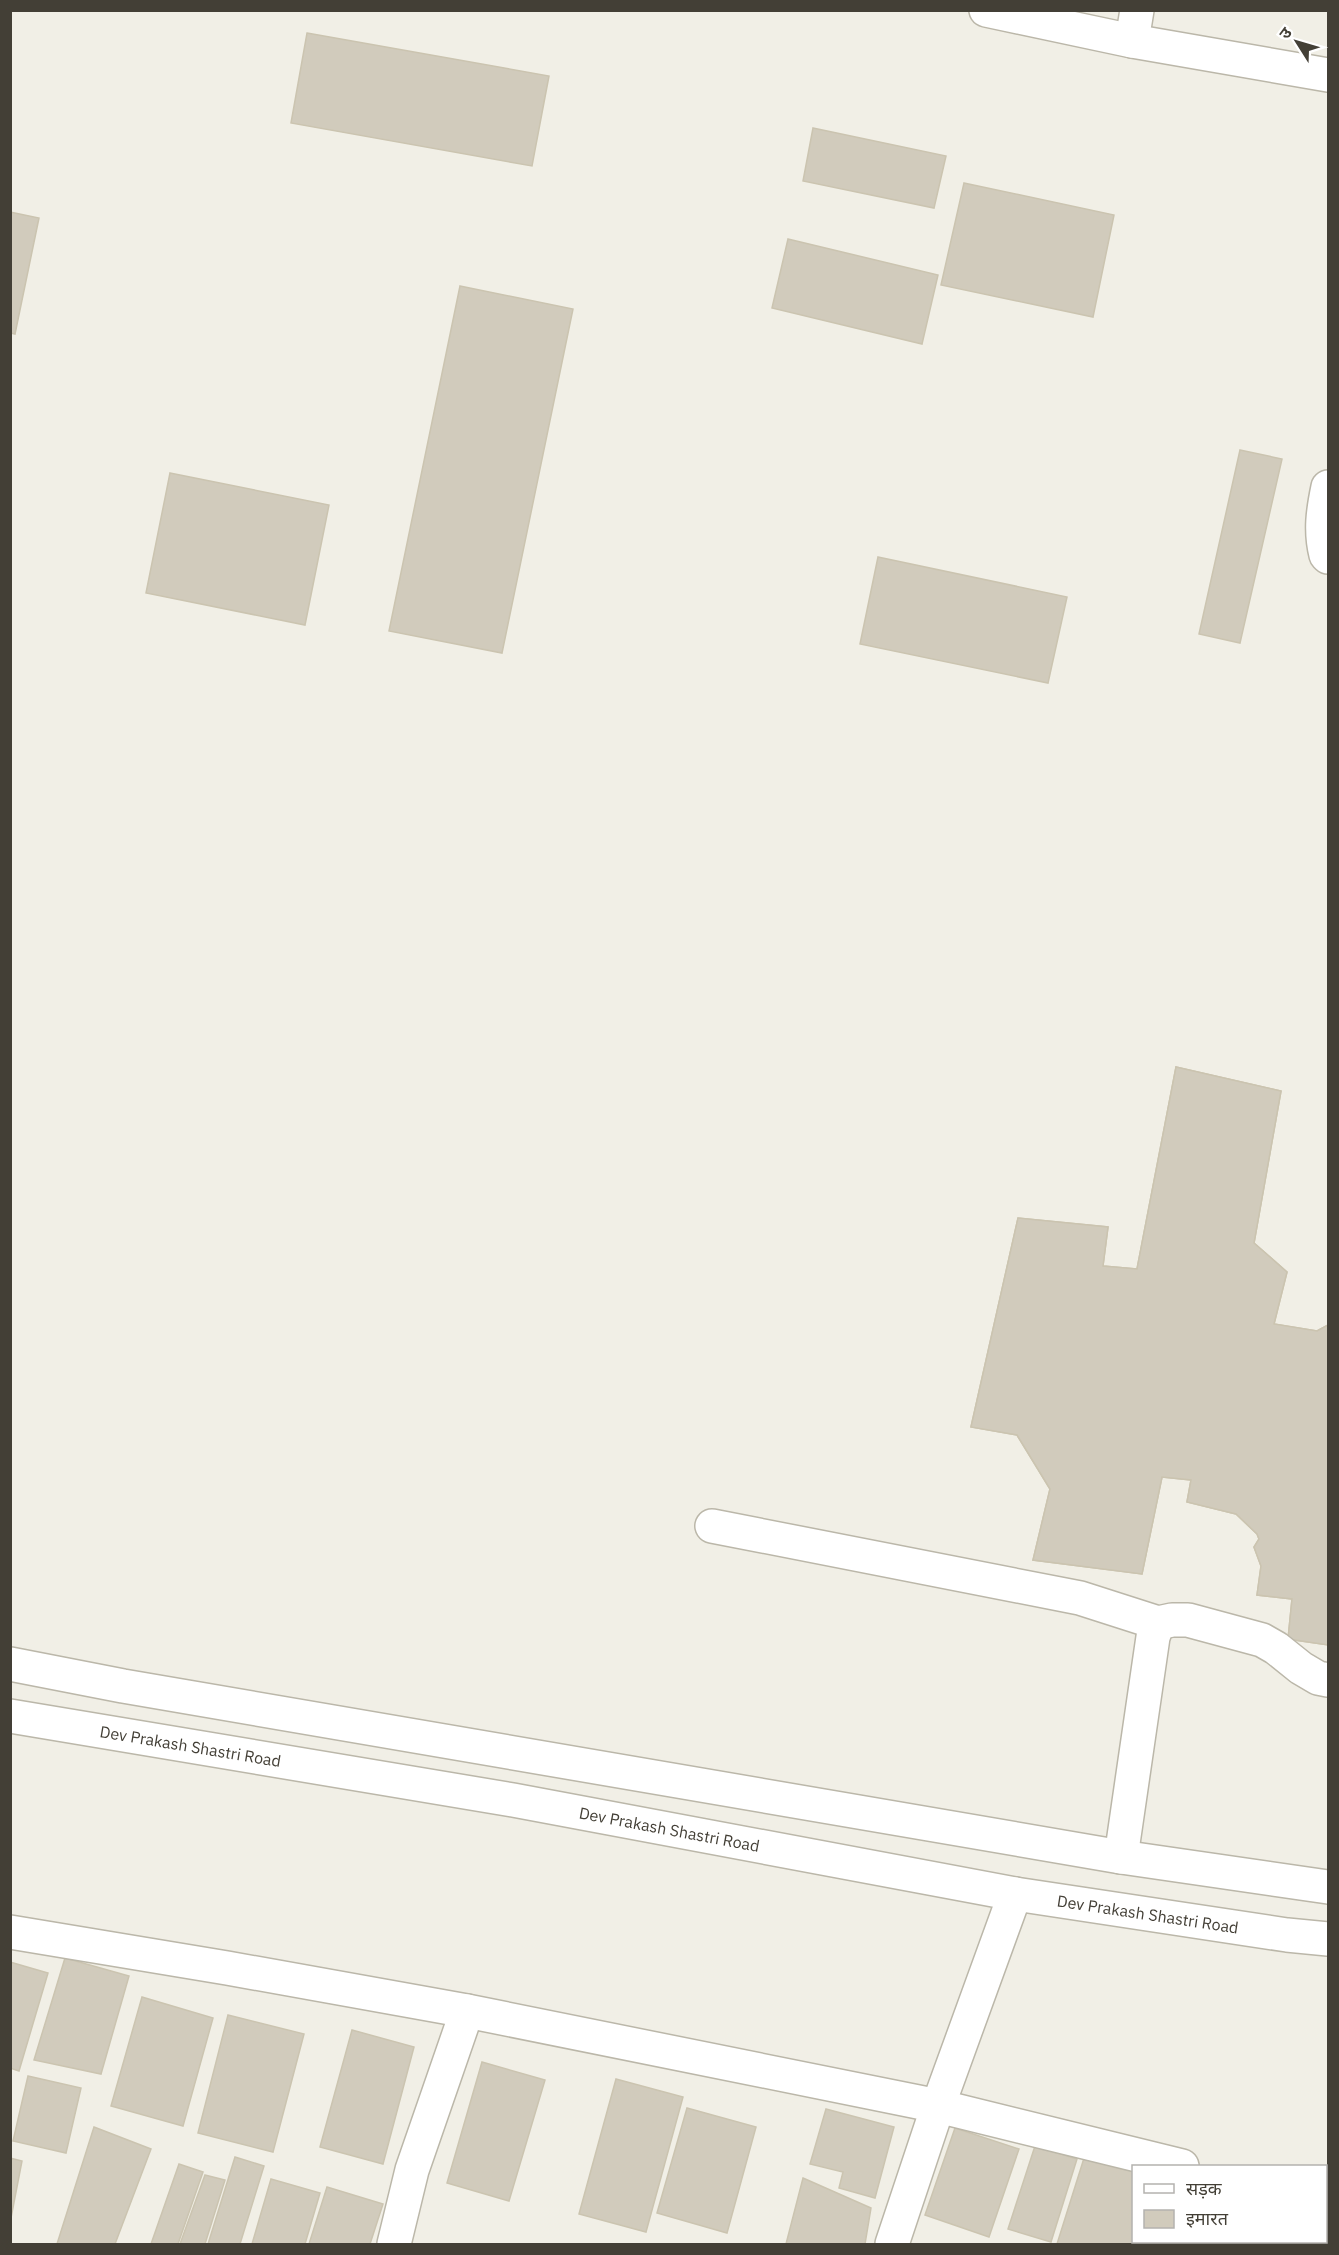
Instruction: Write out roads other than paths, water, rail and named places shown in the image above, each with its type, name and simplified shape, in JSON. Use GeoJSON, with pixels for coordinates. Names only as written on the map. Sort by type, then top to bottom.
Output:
{"type":"FeatureCollection","features":[{"type":"Feature","properties":{"kind":"street"},"geometry":{"type":"LineString","coordinates":[[986,10],[1134,26],[1329,75]]}},
{"type":"Feature","properties":{"kind":"street"},"geometry":{"type":"LineString","coordinates":[[1329,487],[1322,516],[1322,537],[1326,555],[1329,557]]}},
{"type":"Feature","properties":{"kind":"street"},"geometry":{"type":"LineString","coordinates":[[712,1526],[1080,1598],[1158,1623],[1188,1620],[1262,1640],[1301,1668],[1318,1678],[1329,1680]]}},
{"type":"Feature","properties":{"kind":"street"},"geometry":{"type":"LineString","coordinates":[[1121,1857],[1153,1637],[1158,1623]]}},
{"type":"Feature","properties":{"kind":"street"},"geometry":{"type":"LineString","coordinates":[[10,1664],[146,1690],[1121,1857],[1329,1887]]}},
{"type":"Feature","properties":{"kind":"street","name":"Dev Prakash Shastri Road"},"geometry":{"type":"LineString","coordinates":[[10,1716],[513,1800],[1015,1894],[1329,1940]]}},
{"type":"Feature","properties":{"kind":"street"},"geometry":{"type":"LineString","coordinates":[[892,2244],[938,2106],[1015,1894]]}},
{"type":"Feature","properties":{"kind":"street"},"geometry":{"type":"LineString","coordinates":[[10,1932],[467,2011],[938,2106],[1178,2165]]}},
{"type":"Feature","properties":{"kind":"street"},"geometry":{"type":"LineString","coordinates":[[394,2244],[412,2170],[467,2011]]}}]}
